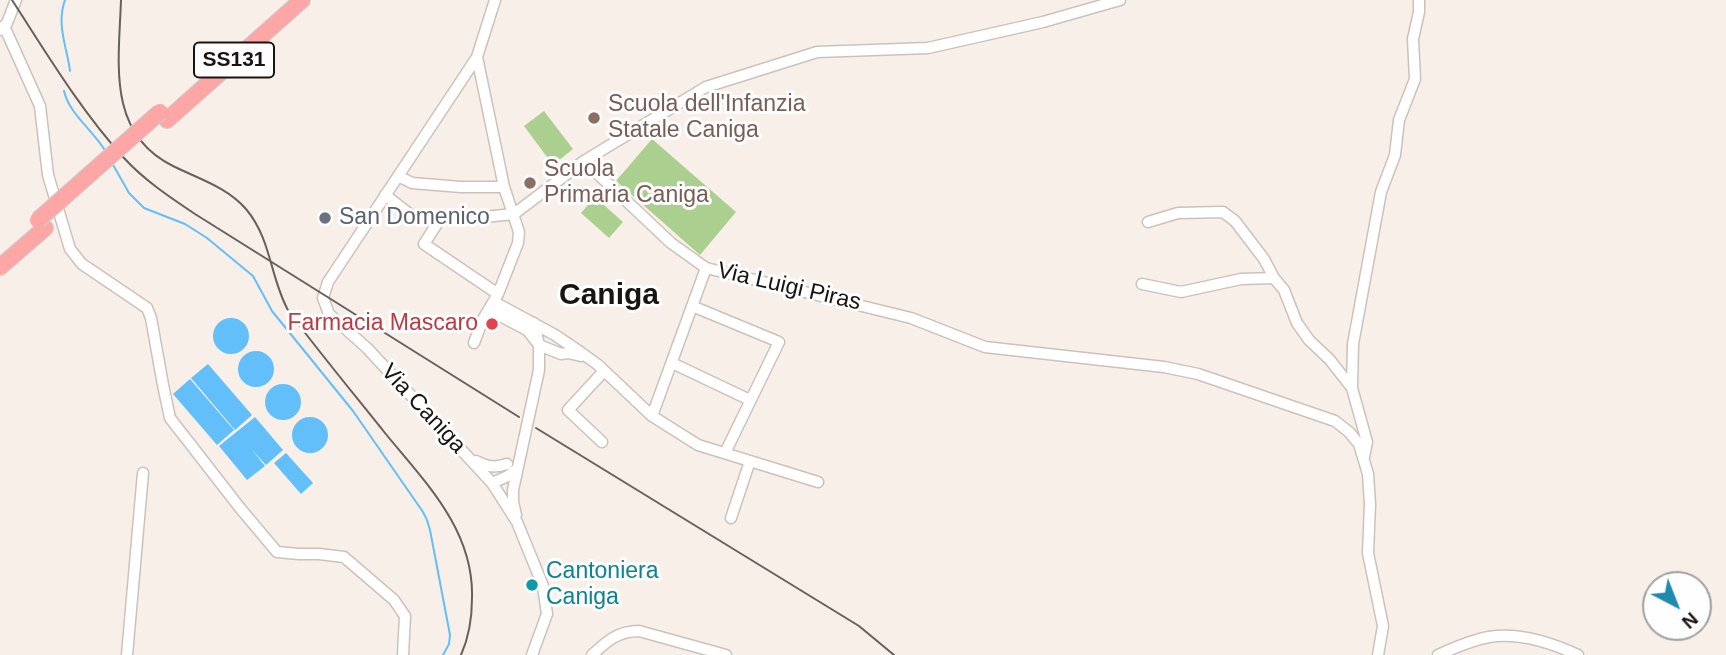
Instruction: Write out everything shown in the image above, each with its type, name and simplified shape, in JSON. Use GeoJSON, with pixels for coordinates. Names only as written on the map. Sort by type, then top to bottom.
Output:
{"type":"FeatureCollection","features":[{"type":"Feature","properties":{"kind":"highway","name":"SS131"},"geometry":{"type":"LineString","coordinates":[[163,116],[286,0]]}},
{"type":"Feature","properties":{"kind":"highway","name":"SS131"},"geometry":{"type":"LineString","coordinates":[[0,267],[41,224],[163,116],[302,0]]}},
{"type":"Feature","properties":{"kind":"highway","name":"SS131"},"geometry":{"type":"LineString","coordinates":[[0,253],[41,224]]}},
{"type":"Feature","properties":{"kind":"street"},"geometry":{"type":"LineString","coordinates":[[16,0],[2,28],[40,106],[48,175],[70,249],[82,264],[146,308],[151,318],[170,418],[240,508],[278,552],[344,558],[394,600],[405,616],[403,655]]}},
{"type":"Feature","properties":{"kind":"street","name":"Via Caniga"},"geometry":{"type":"LineString","coordinates":[[495,0],[477,57],[328,282],[323,294],[329,314],[367,348],[492,483],[517,522],[542,586],[547,614],[532,655]]}},
{"type":"Feature","properties":{"kind":"street"},"geometry":{"type":"LineString","coordinates":[[385,195],[412,216],[440,219],[514,214],[584,161],[706,87],[817,52],[928,48],[1043,22],[1120,0]]}},
{"type":"Feature","properties":{"kind":"street"},"geometry":{"type":"LineString","coordinates":[[1378,655],[1383,626],[1367,553],[1370,504],[1364,457],[1367,442],[1352,388],[1353,344],[1381,192],[1395,155],[1399,120],[1415,79],[1413,39],[1419,0]]}},
{"type":"Feature","properties":{"kind":"street"},"geometry":{"type":"LineString","coordinates":[[474,344],[518,243],[519,232],[504,187],[477,57]]}},
{"type":"Feature","properties":{"kind":"street","name":"Via Luigi Piras"},"geometry":{"type":"LineString","coordinates":[[584,161],[671,243],[706,268],[899,315],[985,346],[1164,367],[1198,374],[1335,421],[1359,444],[1364,457]]}},
{"type":"Feature","properties":{"kind":"street"},"geometry":{"type":"LineString","coordinates":[[398,176],[412,183],[504,187]]}},
{"type":"Feature","properties":{"kind":"street"},"geometry":{"type":"LineString","coordinates":[[1148,222],[1178,213],[1223,212],[1235,221],[1264,258],[1273,278],[1284,290],[1297,323],[1352,388]]}},
{"type":"Feature","properties":{"kind":"street"},"geometry":{"type":"LineString","coordinates":[[440,219],[425,244],[527,330],[539,345],[561,354]]}},
{"type":"Feature","properties":{"kind":"street"},"geometry":{"type":"LineString","coordinates":[[652,416],[706,268]]}},
{"type":"Feature","properties":{"kind":"street"},"geometry":{"type":"LineString","coordinates":[[1142,284],[1181,292],[1241,279],[1273,278]]}},
{"type":"Feature","properties":{"kind":"street"},"geometry":{"type":"LineString","coordinates":[[494,302],[534,323],[587,357],[652,416],[698,445],[818,482]]}},
{"type":"Feature","properties":{"kind":"street"},"geometry":{"type":"LineString","coordinates":[[692,306],[779,342],[725,453]]}},
{"type":"Feature","properties":{"kind":"street"},"geometry":{"type":"LineString","coordinates":[[492,483],[512,467],[521,452],[539,370],[539,345],[534,323]]}},
{"type":"Feature","properties":{"kind":"street"},"geometry":{"type":"LineString","coordinates":[[539,345],[543,341],[560,339]]}},
{"type":"Feature","properties":{"kind":"street"},"geometry":{"type":"LineString","coordinates":[[539,370],[561,354],[587,357]]}},
{"type":"Feature","properties":{"kind":"street"},"geometry":{"type":"LineString","coordinates":[[671,363],[750,401]]}},
{"type":"Feature","properties":{"kind":"street"},"geometry":{"type":"LineString","coordinates":[[602,442],[568,410],[604,371]]}},
{"type":"Feature","properties":{"kind":"street"},"geometry":{"type":"LineString","coordinates":[[464,454],[485,466],[512,467]]}},
{"type":"Feature","properties":{"kind":"street"},"geometry":{"type":"LineString","coordinates":[[731,518],[750,461]]}},
{"type":"Feature","properties":{"kind":"street"},"geometry":{"type":"LineString","coordinates":[[512,467],[513,502],[517,522]]}},
{"type":"Feature","properties":{"kind":"street"},"geometry":{"type":"LineString","coordinates":[[127,655],[143,472]]}},
{"type":"Feature","properties":{"kind":"street"},"geometry":{"type":"LineString","coordinates":[[593,655],[615,635],[628,631],[639,631],[726,655]]}},
{"type":"Feature","properties":{"kind":"street"},"geometry":{"type":"LineString","coordinates":[[1437,655],[1490,636],[1511,636],[1550,644],[1578,655]]}},
{"type":"Feature","properties":{"kind":"green space"},"geometry":{"type":"Polygon","coordinates":[[[544,111],[573,149],[553,165],[524,126],[544,111]]]}},
{"type":"Feature","properties":{"kind":"green space"},"geometry":{"type":"Polygon","coordinates":[[[652,139],[736,212],[700,255],[616,181],[652,139]]]}},
{"type":"Feature","properties":{"kind":"green space"},"geometry":{"type":"Polygon","coordinates":[[[595,197],[623,222],[609,238],[581,213],[595,197]]]}},
{"type":"Feature","properties":{"kind":"water"},"geometry":{"type":"Polygon","coordinates":[[[231,318],[244,323],[249,336],[244,349],[231,354],[218,349],[213,336],[218,323],[231,318]]]}},
{"type":"Feature","properties":{"kind":"water"},"geometry":{"type":"Polygon","coordinates":[[[256,351],[269,356],[274,369],[269,382],[256,387],[243,382],[238,369],[243,356],[256,351]]]}},
{"type":"Feature","properties":{"kind":"water"},"geometry":{"type":"Polygon","coordinates":[[[208,364],[252,415],[235,430],[191,378],[208,364]]]}},
{"type":"Feature","properties":{"kind":"water"},"geometry":{"type":"Polygon","coordinates":[[[190,379],[234,430],[217,445],[173,394],[190,379]]]}},
{"type":"Feature","properties":{"kind":"water"},"geometry":{"type":"Polygon","coordinates":[[[283,384],[296,389],[301,402],[296,415],[283,420],[270,415],[265,402],[270,389],[283,384]]]}},
{"type":"Feature","properties":{"kind":"water"},"geometry":{"type":"Polygon","coordinates":[[[255,417],[283,450],[266,465],[252,450],[265,466],[247,480],[219,446],[255,417]]]}},
{"type":"Feature","properties":{"kind":"water"},"geometry":{"type":"Polygon","coordinates":[[[310,417],[323,422],[328,435],[323,448],[310,453],[297,448],[292,435],[297,422],[310,417]]]}},
{"type":"Feature","properties":{"kind":"water"},"geometry":{"type":"Polygon","coordinates":[[[286,453],[313,483],[301,494],[274,463],[286,453]]]}},
{"type":"Feature","properties":{"kind":"waterway"},"geometry":{"type":"LineString","coordinates":[[65,0],[62,27],[70,71]]}},
{"type":"Feature","properties":{"kind":"waterway"},"geometry":{"type":"LineString","coordinates":[[64,91],[76,115],[106,152]]}},
{"type":"Feature","properties":{"kind":"waterway"},"geometry":{"type":"LineString","coordinates":[[112,163],[129,193],[144,208],[185,224],[207,238],[253,276],[272,311],[353,411],[423,512],[430,530],[450,635],[443,655]]}},
{"type":"Feature","properties":{"kind":"railway"},"geometry":{"type":"LineString","coordinates":[[12,0],[93,121],[124,158],[149,181],[195,214],[519,417]]}},
{"type":"Feature","properties":{"kind":"railway"},"geometry":{"type":"LineString","coordinates":[[121,0],[121,94],[136,135],[151,152],[221,189],[246,209],[261,234],[289,312],[431,489],[456,529],[465,550],[472,598],[470,627],[461,655]]}},
{"type":"Feature","properties":{"kind":"railway"},"geometry":{"type":"LineString","coordinates":[[536,428],[859,626],[894,655]]}},
{"type":"Feature","properties":{"kind":"place","name":"Scuola dell'Infanzia Statale Caniga"},"geometry":{"type":"Point","coordinates":[594,118]}},
{"type":"Feature","properties":{"kind":"place","name":"Scuola Primaria Caniga"},"geometry":{"type":"Point","coordinates":[530,183]}},
{"type":"Feature","properties":{"kind":"place","name":"San Domenico"},"geometry":{"type":"Point","coordinates":[325,218]}},
{"type":"Feature","properties":{"kind":"place","name":"Farmacia Mascaro"},"geometry":{"type":"Point","coordinates":[492,324]}},
{"type":"Feature","properties":{"kind":"place","name":"Cantoniera Caniga"},"geometry":{"type":"Point","coordinates":[532,585]}},
{"type":"Feature","properties":{"kind":"district","name":"Caniga"},"geometry":{"type":"Point","coordinates":[609,296]}}]}
